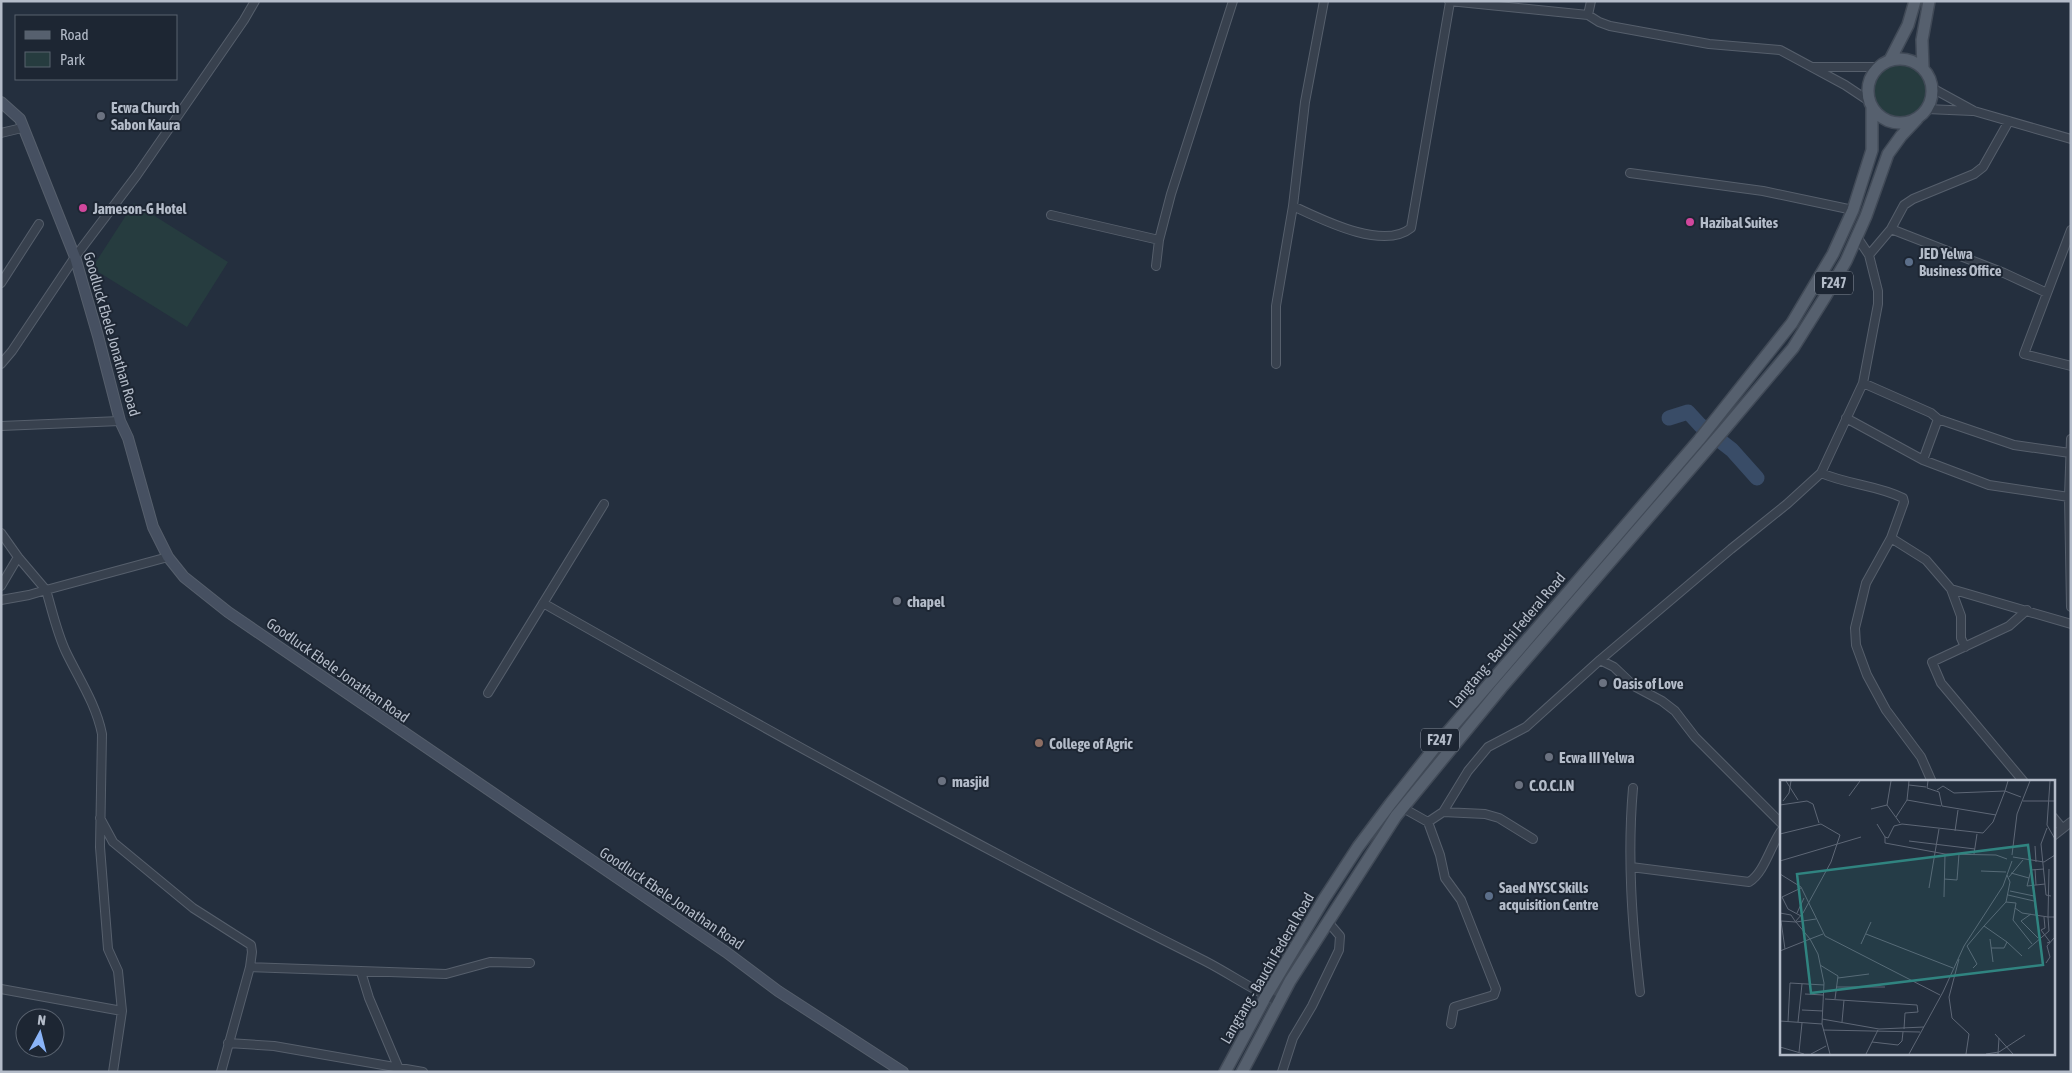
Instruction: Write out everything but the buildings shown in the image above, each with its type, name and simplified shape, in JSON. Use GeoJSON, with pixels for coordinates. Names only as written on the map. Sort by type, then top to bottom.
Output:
{"type":"FeatureCollection","features":[{"type":"Feature","properties":{"kind":"main road"},"geometry":{"type":"LineString","coordinates":[[1890,60],[1908,25],[1915,1]]}},
{"type":"Feature","properties":{"kind":"main road"},"geometry":{"type":"LineString","coordinates":[[1927,109],[1932,95],[1932,88],[1931,81],[1924,68],[1922,40],[1929,1]]}},
{"type":"Feature","properties":{"kind":"main road"},"geometry":{"type":"LineString","coordinates":[[1877,67],[1890,60],[1904,59],[1911,60],[1924,68]]}},
{"type":"Feature","properties":{"kind":"main road","name":"F247"},"geometry":{"type":"LineString","coordinates":[[1853,210],[1872,150],[1874,137],[1868,86],[1877,67]]}},
{"type":"Feature","properties":{"kind":"main road","name":"Goodluck Ebele Jonathan Road"},"geometry":{"type":"LineString","coordinates":[[1,102],[20,120],[75,257],[120,421],[128,438],[153,526],[168,557],[184,577],[228,612],[726,952],[778,991],[903,1072]]}},
{"type":"Feature","properties":{"kind":"main road"},"geometry":{"type":"LineString","coordinates":[[1870,104],[1876,113],[1888,121],[1903,123],[1917,119]]}},
{"type":"Feature","properties":{"kind":"main road","name":"F247"},"geometry":{"type":"LineString","coordinates":[[1242,1072],[1279,1002],[1363,866],[1403,808],[1519,666],[1723,432],[1804,331],[1846,261],[1866,216],[1888,154],[1901,136],[1927,109]]}},
{"type":"Feature","properties":{"kind":"main road","name":"Langtang - Bauchi Federal Road"},"geometry":{"type":"LineString","coordinates":[[1226,1072],[1266,996],[1324,899],[1358,847],[1440,741],[1699,440],[1792,323],[1833,254],[1853,210]]}},
{"type":"Feature","properties":{"kind":"street"},"geometry":{"type":"LineString","coordinates":[[1,364],[12,351],[75,257],[137,175],[239,28],[255,1]]}},
{"type":"Feature","properties":{"kind":"street"},"geometry":{"type":"LineString","coordinates":[[1156,266],[1159,240],[1171,194],[1233,1]]}},
{"type":"Feature","properties":{"kind":"street"},"geometry":{"type":"LineString","coordinates":[[1276,364],[1276,306],[1293,206],[1305,102],[1324,1]]}},
{"type":"Feature","properties":{"kind":"street"},"geometry":{"type":"LineString","coordinates":[[1293,206],[1347,228],[1375,236],[1404,234],[1411,228],[1450,1],[1588,15],[1610,26],[1709,44],[1780,50],[1812,67],[1870,104]]}},
{"type":"Feature","properties":{"kind":"street"},"geometry":{"type":"LineString","coordinates":[[1588,15],[1591,1]]}},
{"type":"Feature","properties":{"kind":"street"},"geometry":{"type":"LineString","coordinates":[[1812,67],[1877,67]]}},
{"type":"Feature","properties":{"kind":"street"},"geometry":{"type":"LineString","coordinates":[[1932,88],[1974,111],[2071,139]]}},
{"type":"Feature","properties":{"kind":"street"},"geometry":{"type":"LineString","coordinates":[[1927,109],[1974,111]]}},
{"type":"Feature","properties":{"kind":"street"},"geometry":{"type":"LineString","coordinates":[[1869,256],[1891,229],[1904,205],[1912,199],[1974,174],[1983,167],[2009,121]]}},
{"type":"Feature","properties":{"kind":"street"},"geometry":{"type":"LineString","coordinates":[[1,133],[22,128]]}},
{"type":"Feature","properties":{"kind":"street"},"geometry":{"type":"LineString","coordinates":[[1630,173],[1763,191],[1853,210]]}},
{"type":"Feature","properties":{"kind":"street"},"geometry":{"type":"LineString","coordinates":[[1050,215],[1159,240]]}},
{"type":"Feature","properties":{"kind":"street"},"geometry":{"type":"LineString","coordinates":[[1,283],[39,224]]}},
{"type":"Feature","properties":{"kind":"street"},"geometry":{"type":"LineString","coordinates":[[1891,229],[2004,273],[2047,292]]}},
{"type":"Feature","properties":{"kind":"street"},"geometry":{"type":"LineString","coordinates":[[2071,230],[2024,354],[2071,366]]}},
{"type":"Feature","properties":{"kind":"street"},"geometry":{"type":"LineString","coordinates":[[1428,822],[1442,812],[1468,771],[1488,747],[1526,727],[1600,660],[1787,504],[1821,472],[1863,383],[1878,304],[1878,291],[1869,256],[1856,237]]}},
{"type":"Feature","properties":{"kind":"street"},"geometry":{"type":"LineString","coordinates":[[1863,383],[1938,418],[2014,444],[2070,453]]}},
{"type":"Feature","properties":{"kind":"street"},"geometry":{"type":"LineString","coordinates":[[1846,418],[1924,460],[1989,485],[2069,497]]}},
{"type":"Feature","properties":{"kind":"street"},"geometry":{"type":"LineString","coordinates":[[1924,460],[1938,418]]}},
{"type":"Feature","properties":{"kind":"street"},"geometry":{"type":"LineString","coordinates":[[1,426],[120,421]]}},
{"type":"Feature","properties":{"kind":"street"},"geometry":{"type":"LineString","coordinates":[[2071,439],[2069,497],[2071,607]]}},
{"type":"Feature","properties":{"kind":"street"},"geometry":{"type":"LineString","coordinates":[[1821,472],[1840,481],[1882,489],[1903,498],[1904,502],[1891,538],[1866,583],[1855,628],[1856,645],[1867,675],[1886,710],[1920,757],[1931,780]]}},
{"type":"Feature","properties":{"kind":"street"},"geometry":{"type":"LineString","coordinates":[[488,693],[604,504]]}},
{"type":"Feature","properties":{"kind":"street"},"geometry":{"type":"LineString","coordinates":[[1,533],[18,557],[46,590],[65,650],[99,717],[102,734],[100,846],[108,949],[118,970],[122,1011],[114,1072]]}},
{"type":"Feature","properties":{"kind":"street"},"geometry":{"type":"LineString","coordinates":[[1891,538],[1926,560],[1951,589],[1960,616],[1961,638],[1965,647]]}},
{"type":"Feature","properties":{"kind":"street"},"geometry":{"type":"LineString","coordinates":[[1,586],[18,557]]}},
{"type":"Feature","properties":{"kind":"street"},"geometry":{"type":"LineString","coordinates":[[1,600],[29,596],[168,557]]}},
{"type":"Feature","properties":{"kind":"street"},"geometry":{"type":"LineString","coordinates":[[1951,589],[2071,624]]}},
{"type":"Feature","properties":{"kind":"street"},"geometry":{"type":"LineString","coordinates":[[543,603],[698,691],[975,843],[1212,965],[1279,1002]]}},
{"type":"Feature","properties":{"kind":"street"},"geometry":{"type":"LineString","coordinates":[[2022,780],[1941,683],[1932,662],[2010,626],[2027,610]]}},
{"type":"Feature","properties":{"kind":"street"},"geometry":{"type":"LineString","coordinates":[[1600,660],[1614,667],[1634,686],[1662,701],[1674,711],[1695,736],[1780,822]]}},
{"type":"Feature","properties":{"kind":"street"},"geometry":{"type":"LineString","coordinates":[[1633,788],[1629,832],[1633,929],[1640,992]]}},
{"type":"Feature","properties":{"kind":"street"},"geometry":{"type":"LineString","coordinates":[[1403,808],[1428,822],[1440,855],[1445,878],[1461,900],[1496,989],[1494,996],[1454,1007],[1451,1024]]}},
{"type":"Feature","properties":{"kind":"street"},"geometry":{"type":"LineString","coordinates":[[1442,812],[1485,814],[1499,818],[1533,839]]}},
{"type":"Feature","properties":{"kind":"street"},"geometry":{"type":"LineString","coordinates":[[100,818],[113,842],[193,908],[251,945],[250,967],[221,1072]]}},
{"type":"Feature","properties":{"kind":"street"},"geometry":{"type":"LineString","coordinates":[[2054,818],[2062,828]]}},
{"type":"Feature","properties":{"kind":"street"},"geometry":{"type":"LineString","coordinates":[[2054,835],[2071,822]]}},
{"type":"Feature","properties":{"kind":"street"},"geometry":{"type":"LineString","coordinates":[[1631,867],[1748,882],[1757,877],[1772,844],[1780,832]]}},
{"type":"Feature","properties":{"kind":"street"},"geometry":{"type":"LineString","coordinates":[[1282,1072],[1293,1038],[1312,1006],[1339,950],[1340,936],[1328,922]]}},
{"type":"Feature","properties":{"kind":"street"},"geometry":{"type":"LineString","coordinates":[[250,967],[446,974],[490,962],[530,962]]}},
{"type":"Feature","properties":{"kind":"street"},"geometry":{"type":"LineString","coordinates":[[361,972],[369,998],[399,1069]]}},
{"type":"Feature","properties":{"kind":"street"},"geometry":{"type":"LineString","coordinates":[[1,989],[122,1011]]}},
{"type":"Feature","properties":{"kind":"street"},"geometry":{"type":"LineString","coordinates":[[228,1043],[274,1046],[423,1072]]}},
{"type":"Feature","properties":{"kind":"green space"},"geometry":{"type":"Polygon","coordinates":[[[1894,63],[1906,63],[1916,67],[1924,75],[1928,91],[1924,107],[1916,115],[1906,119],[1894,119],[1884,115],[1876,107],[1872,97],[1872,85],[1876,75],[1884,67],[1894,63]]]}},
{"type":"Feature","properties":{"kind":"green space"},"geometry":{"type":"Polygon","coordinates":[[[134,203],[228,262],[187,327],[92,268],[134,203]]]}},
{"type":"Feature","properties":{"kind":"waterway"},"geometry":{"type":"LineString","coordinates":[[1669,418],[1688,412],[1700,425],[1732,450],[1757,478]]}},
{"type":"Feature","properties":{"kind":"place","name":"Ecwa Church Sabon Kaura"},"geometry":{"type":"Point","coordinates":[101,116]}},
{"type":"Feature","properties":{"kind":"place","name":"Jameson-G Hotel"},"geometry":{"type":"Point","coordinates":[83,208]}},
{"type":"Feature","properties":{"kind":"place","name":"Hazibal Suites"},"geometry":{"type":"Point","coordinates":[1690,222]}},
{"type":"Feature","properties":{"kind":"place","name":"JED Yelwa Business Office"},"geometry":{"type":"Point","coordinates":[1909,262]}},
{"type":"Feature","properties":{"kind":"place","name":"chapel"},"geometry":{"type":"Point","coordinates":[897,601]}},
{"type":"Feature","properties":{"kind":"place","name":"Oasis of Love"},"geometry":{"type":"Point","coordinates":[1603,683]}},
{"type":"Feature","properties":{"kind":"place","name":"College of Agric"},"geometry":{"type":"Point","coordinates":[1039,743]}},
{"type":"Feature","properties":{"kind":"place","name":"Ecwa III Yelwa"},"geometry":{"type":"Point","coordinates":[1549,757]}},
{"type":"Feature","properties":{"kind":"place","name":"masjid"},"geometry":{"type":"Point","coordinates":[942,781]}},
{"type":"Feature","properties":{"kind":"place","name":"C.O.C.I.N"},"geometry":{"type":"Point","coordinates":[1519,785]}},
{"type":"Feature","properties":{"kind":"place","name":"Saed NYSC Skills acquisition Centre"},"geometry":{"type":"Point","coordinates":[1489,896]}}]}
